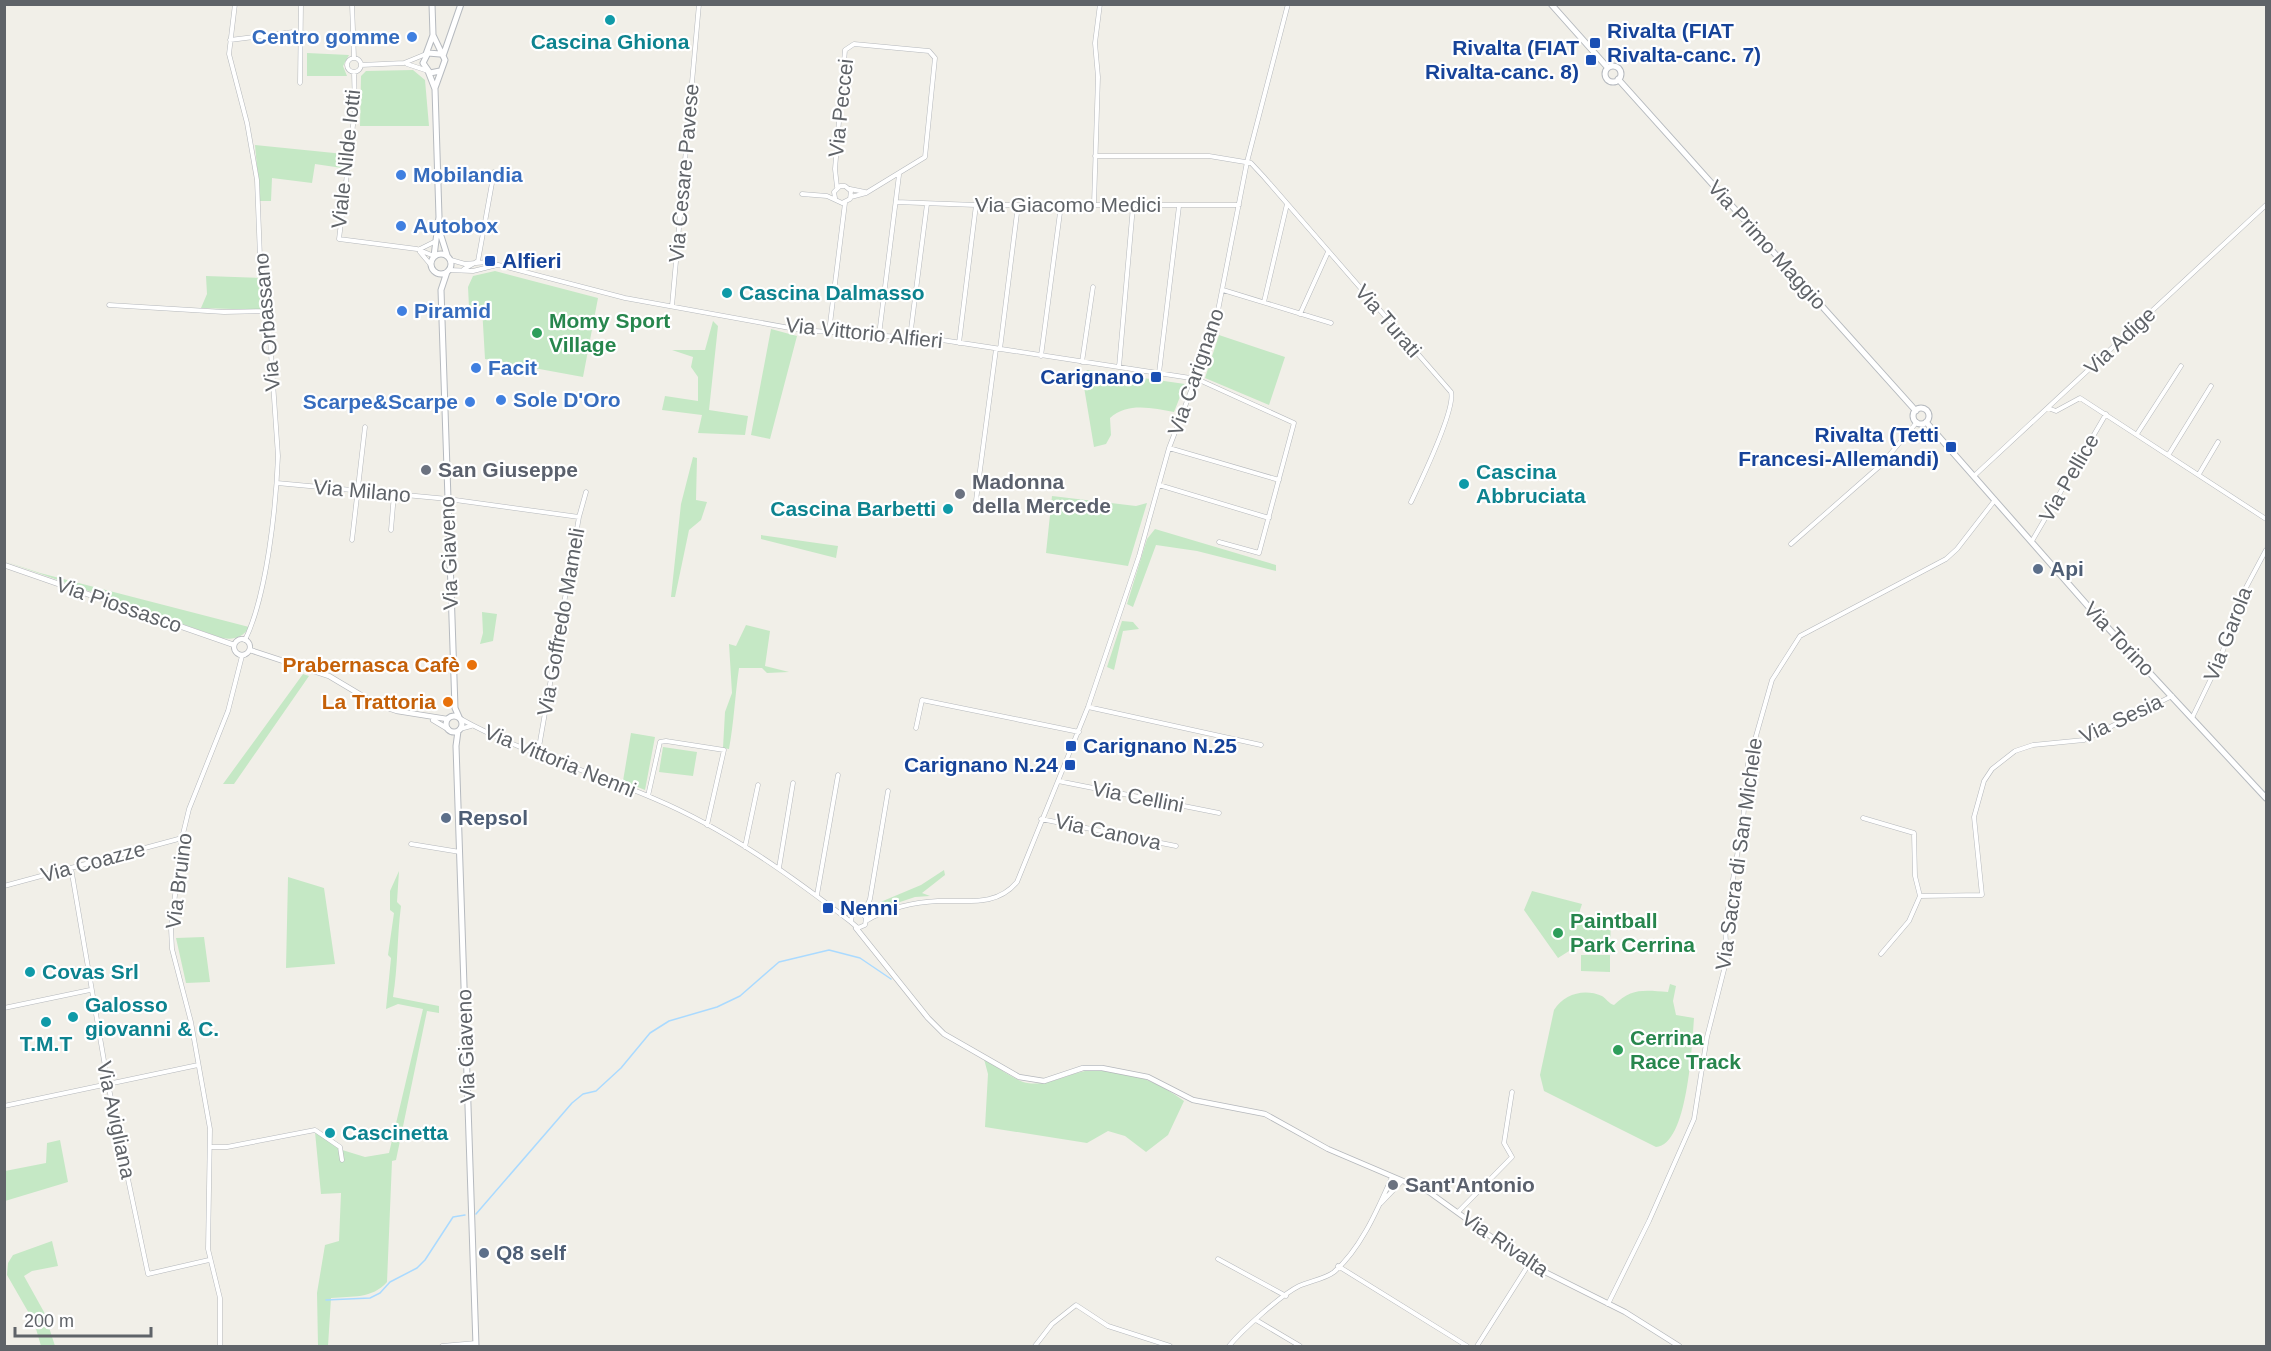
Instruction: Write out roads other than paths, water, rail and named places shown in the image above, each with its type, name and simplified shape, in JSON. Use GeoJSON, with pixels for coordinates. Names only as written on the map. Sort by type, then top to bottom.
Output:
{"type":"FeatureCollection","features":[{"type":"Feature","properties":{"kind":"main road","name":"Via Giaveno"},"geometry":{"type":"LineString","coordinates":[[432,4],[433,35],[423,63],[435,89],[439,217],[442,245],[449,257],[448,271],[441,290]]}},
{"type":"Feature","properties":{"kind":"main road"},"geometry":{"type":"LineString","coordinates":[[426,54],[433,52],[442,55],[451,40],[461,4]]}},
{"type":"Feature","properties":{"kind":"main road"},"geometry":{"type":"LineString","coordinates":[[1551,4],[1608,68]]}},
{"type":"Feature","properties":{"kind":"main road","name":"Via Giaveno"},"geometry":{"type":"LineString","coordinates":[[433,35],[445,64],[435,89]]}},
{"type":"Feature","properties":{"kind":"main road"},"geometry":{"type":"LineString","coordinates":[[1614,66],[1619,70],[1618,80],[1614,82],[1607,79],[1605,72],[1608,68],[1614,66]]}},
{"type":"Feature","properties":{"kind":"main road"},"geometry":{"type":"LineString","coordinates":[[428,71],[436,73],[442,70]]}},
{"type":"Feature","properties":{"kind":"main road","name":"Via Primo Maggio"},"geometry":{"type":"LineString","coordinates":[[1618,80],[1916,411]]}},
{"type":"Feature","properties":{"kind":"main road","name":"Via Giaveno"},"geometry":{"type":"LineString","coordinates":[[439,217],[434,256],[430,264],[441,290],[455,708],[460,718],[454,730]]}},
{"type":"Feature","properties":{"kind":"main road"},"geometry":{"type":"LineString","coordinates":[[434,256],[441,253],[449,257]]}},
{"type":"Feature","properties":{"kind":"main road"},"geometry":{"type":"LineString","coordinates":[[434,272],[439,274],[448,271]]}},
{"type":"Feature","properties":{"kind":"main road"},"geometry":{"type":"LineString","coordinates":[[1926,422],[1928,412],[1922,409],[1916,411],[1914,416],[1917,422],[1926,422],[1974,476]]}},
{"type":"Feature","properties":{"kind":"main road","name":"Via Torino"},"geometry":{"type":"LineString","coordinates":[[1974,476],[2266,798]]}},
{"type":"Feature","properties":{"kind":"main road"},"geometry":{"type":"LineString","coordinates":[[448,718],[455,708]]}},
{"type":"Feature","properties":{"kind":"main road","name":"Via Giaveno"},"geometry":{"type":"LineString","coordinates":[[448,718],[454,730],[456,746],[476,1345]]}},
{"type":"Feature","properties":{"kind":"main road"},"geometry":{"type":"LineString","coordinates":[[448,718],[460,718]]}},
{"type":"Feature","properties":{"kind":"street","name":"Via Orbassano"},"geometry":{"type":"LineString","coordinates":[[235,4],[230,40],[231,66],[247,123],[257,180],[260,257],[268,311],[278,456],[277,483],[257,608],[245,640]]}},
{"type":"Feature","properties":{"kind":"street"},"geometry":{"type":"LineString","coordinates":[[300,83],[301,4]]}},
{"type":"Feature","properties":{"kind":"street","name":"Viale Nilde Iotti"},"geometry":{"type":"LineString","coordinates":[[352,4],[354,58],[361,65]]}},
{"type":"Feature","properties":{"kind":"street","name":"Via Cesare Pavese"},"geometry":{"type":"LineString","coordinates":[[672,306],[699,4]]}},
{"type":"Feature","properties":{"kind":"street"},"geometry":{"type":"LineString","coordinates":[[1094,205],[1098,77],[1095,43],[1100,4]]}},
{"type":"Feature","properties":{"kind":"street","name":"Via Carignano"},"geometry":{"type":"LineString","coordinates":[[855,914],[865,917],[875,916],[912,904],[986,901],[1008,892],[1017,882],[1041,819],[1079,732],[1139,556],[1169,448],[1214,331],[1247,162],[1288,4]]}},
{"type":"Feature","properties":{"kind":"street"},"geometry":{"type":"LineString","coordinates":[[230,40],[293,32]]}},
{"type":"Feature","properties":{"kind":"street","name":"Via Peccei"},"geometry":{"type":"LineString","coordinates":[[837,188],[835,178],[845,50],[854,44],[929,51],[935,58],[925,157],[866,192],[851,197]]}},
{"type":"Feature","properties":{"kind":"street","name":"Viale Nilde Iotti"},"geometry":{"type":"LineString","coordinates":[[417,249],[339,239],[355,109],[354,72],[361,65],[404,63],[426,54]]}},
{"type":"Feature","properties":{"kind":"street","name":"Viale Nilde Iotti"},"geometry":{"type":"LineString","coordinates":[[354,58],[347,65],[349,70],[354,72]]}},
{"type":"Feature","properties":{"kind":"street","name":"Viale Nilde Iotti"},"geometry":{"type":"LineString","coordinates":[[404,63],[428,71]]}},
{"type":"Feature","properties":{"kind":"street"},"geometry":{"type":"LineString","coordinates":[[1095,156],[1209,156],[1247,162]]}},
{"type":"Feature","properties":{"kind":"street","name":"Via Turati"},"geometry":{"type":"LineString","coordinates":[[1247,162],[1287,204],[1452,396],[1439,438],[1411,502]]}},
{"type":"Feature","properties":{"kind":"street"},"geometry":{"type":"LineString","coordinates":[[478,261],[494,172]]}},
{"type":"Feature","properties":{"kind":"street"},"geometry":{"type":"LineString","coordinates":[[879,335],[899,174]]}},
{"type":"Feature","properties":{"kind":"street","name":"Via Peccei"},"geometry":{"type":"LineString","coordinates":[[835,178],[842,185]]}},
{"type":"Feature","properties":{"kind":"street"},"geometry":{"type":"LineString","coordinates":[[827,196],[842,185],[850,189],[851,197],[843,203]]}},
{"type":"Feature","properties":{"kind":"street","name":"Via Peccei"},"geometry":{"type":"LineString","coordinates":[[850,189],[866,192]]}},
{"type":"Feature","properties":{"kind":"street"},"geometry":{"type":"LineString","coordinates":[[834,192],[835,198]]}},
{"type":"Feature","properties":{"kind":"street"},"geometry":{"type":"LineString","coordinates":[[802,194],[827,196],[843,203],[829,332]]}},
{"type":"Feature","properties":{"kind":"street","name":"Via Giacomo Medici"},"geometry":{"type":"LineString","coordinates":[[896,202],[976,205],[1239,205]]}},
{"type":"Feature","properties":{"kind":"street"},"geometry":{"type":"LineString","coordinates":[[910,337],[927,204]]}},
{"type":"Feature","properties":{"kind":"street"},"geometry":{"type":"LineString","coordinates":[[1264,302],[1287,204]]}},
{"type":"Feature","properties":{"kind":"street"},"geometry":{"type":"LineString","coordinates":[[959,343],[976,205]]}},
{"type":"Feature","properties":{"kind":"street"},"geometry":{"type":"LineString","coordinates":[[975,508],[1018,205]]}},
{"type":"Feature","properties":{"kind":"street"},"geometry":{"type":"LineString","coordinates":[[1041,356],[1061,205]]}},
{"type":"Feature","properties":{"kind":"street","name":"Via Adige"},"geometry":{"type":"LineString","coordinates":[[1974,476],[2266,205]]}},
{"type":"Feature","properties":{"kind":"street"},"geometry":{"type":"LineString","coordinates":[[1119,367],[1133,206]]}},
{"type":"Feature","properties":{"kind":"street"},"geometry":{"type":"LineString","coordinates":[[1159,373],[1179,206]]}},
{"type":"Feature","properties":{"kind":"street","name":"Via Giaveno"},"geometry":{"type":"LineString","coordinates":[[417,249],[433,243],[439,217]]}},
{"type":"Feature","properties":{"kind":"street"},"geometry":{"type":"LineString","coordinates":[[417,249],[434,256]]}},
{"type":"Feature","properties":{"kind":"street"},"geometry":{"type":"LineString","coordinates":[[417,249],[430,264]]}},
{"type":"Feature","properties":{"kind":"street"},"geometry":{"type":"LineString","coordinates":[[1300,314],[1328,252]]}},
{"type":"Feature","properties":{"kind":"street","name":"Via Vittorio Alfieri"},"geometry":{"type":"LineString","coordinates":[[449,257],[465,264],[478,261],[498,265],[625,298],[801,330],[910,337],[959,343],[1197,380],[1294,423],[1279,480]]}},
{"type":"Feature","properties":{"kind":"street","name":"Via Vittorio Alfieri"},"geometry":{"type":"LineString","coordinates":[[464,269],[478,261]]}},
{"type":"Feature","properties":{"kind":"street","name":"Via Vittorio Alfieri"},"geometry":{"type":"LineString","coordinates":[[448,271],[464,269],[473,271],[498,265]]}},
{"type":"Feature","properties":{"kind":"street"},"geometry":{"type":"LineString","coordinates":[[1082,362],[1093,286]]}},
{"type":"Feature","properties":{"kind":"street"},"geometry":{"type":"LineString","coordinates":[[1223,290],[1331,323]]}},
{"type":"Feature","properties":{"kind":"street"},"geometry":{"type":"LineString","coordinates":[[109,306],[224,312],[268,311]]}},
{"type":"Feature","properties":{"kind":"street"},"geometry":{"type":"LineString","coordinates":[[2137,434],[2181,366]]}},
{"type":"Feature","properties":{"kind":"street"},"geometry":{"type":"LineString","coordinates":[[2169,454],[2211,386]]}},
{"type":"Feature","properties":{"kind":"street"},"geometry":{"type":"LineString","coordinates":[[2048,408],[2056,411],[2080,398],[2266,519]]}},
{"type":"Feature","properties":{"kind":"street","name":"Via Pellice"},"geometry":{"type":"LineString","coordinates":[[2032,541],[2106,414]]}},
{"type":"Feature","properties":{"kind":"street"},"geometry":{"type":"LineString","coordinates":[[1791,544],[1881,465],[1917,422]]}},
{"type":"Feature","properties":{"kind":"street"},"geometry":{"type":"LineString","coordinates":[[352,540],[365,427]]}},
{"type":"Feature","properties":{"kind":"street"},"geometry":{"type":"LineString","coordinates":[[2199,474],[2218,442]]}},
{"type":"Feature","properties":{"kind":"street"},"geometry":{"type":"LineString","coordinates":[[1169,448],[1279,480],[1258,554],[1219,542]]}},
{"type":"Feature","properties":{"kind":"street","name":"Via Milano"},"geometry":{"type":"LineString","coordinates":[[277,483],[448,499],[579,517]]}},
{"type":"Feature","properties":{"kind":"street"},"geometry":{"type":"LineString","coordinates":[[1159,485],[1269,518]]}},
{"type":"Feature","properties":{"kind":"street","name":"Via Goffredo Mameli"},"geometry":{"type":"LineString","coordinates":[[537,753],[579,517],[586,492]]}},
{"type":"Feature","properties":{"kind":"street"},"geometry":{"type":"LineString","coordinates":[[391,530],[394,494]]}},
{"type":"Feature","properties":{"kind":"street","name":"Via Sacra di San Michele"},"geometry":{"type":"LineString","coordinates":[[1608,1304],[1694,1119],[1707,1037],[1726,957],[1725,927],[1743,820],[1748,764],[1765,702],[1777,670],[1800,636],[1946,559],[1957,549],[1995,500]]}},
{"type":"Feature","properties":{"kind":"street","name":"Via Garola"},"geometry":{"type":"LineString","coordinates":[[2192,718],[2219,662],[2242,595],[2266,550]]}},
{"type":"Feature","properties":{"kind":"street","name":"Via Piossasco"},"geometry":{"type":"LineString","coordinates":[[4,566],[234,645]]}},
{"type":"Feature","properties":{"kind":"street"},"geometry":{"type":"LineString","coordinates":[[240,639],[245,640],[249,643],[250,650],[242,656],[235,652],[234,645],[240,639]]}},
{"type":"Feature","properties":{"kind":"street"},"geometry":{"type":"LineString","coordinates":[[250,650],[329,676],[376,704],[428,718],[454,730]]}},
{"type":"Feature","properties":{"kind":"street","name":"Via Bruino"},"geometry":{"type":"LineString","coordinates":[[220,1347],[220,1298],[209,1260],[210,1129],[171,940],[182,838],[197,787],[228,711],[242,656]]}},
{"type":"Feature","properties":{"kind":"street","name":"Via Sesia"},"geometry":{"type":"LineString","coordinates":[[1920,896],[1982,895],[1974,817],[1984,781],[2008,755],[2033,745],[2084,740],[2172,696]]}},
{"type":"Feature","properties":{"kind":"street"},"geometry":{"type":"LineString","coordinates":[[916,728],[922,700],[1079,732]]}},
{"type":"Feature","properties":{"kind":"street"},"geometry":{"type":"LineString","coordinates":[[1088,706],[1261,745]]}},
{"type":"Feature","properties":{"kind":"street"},"geometry":{"type":"LineString","coordinates":[[428,718],[448,718]]}},
{"type":"Feature","properties":{"kind":"street","name":"Via Vittoria Nenni"},"geometry":{"type":"LineString","coordinates":[[460,718],[537,753],[648,796],[707,825],[778,868],[858,928]]}},
{"type":"Feature","properties":{"kind":"street","name":"Via Vittoria Nenni"},"geometry":{"type":"LineString","coordinates":[[454,730],[472,725]]}},
{"type":"Feature","properties":{"kind":"street","name":"Via Vittoria Nenni"},"geometry":{"type":"LineString","coordinates":[[648,796],[660,742],[724,750],[707,825]]}},
{"type":"Feature","properties":{"kind":"street"},"geometry":{"type":"LineString","coordinates":[[817,896],[838,775]]}},
{"type":"Feature","properties":{"kind":"street","name":"Via Cellini"},"geometry":{"type":"LineString","coordinates":[[1058,782],[1219,813]]}},
{"type":"Feature","properties":{"kind":"street"},"geometry":{"type":"LineString","coordinates":[[778,868],[793,783]]}},
{"type":"Feature","properties":{"kind":"street"},"geometry":{"type":"LineString","coordinates":[[745,847],[758,785]]}},
{"type":"Feature","properties":{"kind":"street"},"geometry":{"type":"LineString","coordinates":[[851,922],[855,914],[865,907],[870,899],[888,791]]}},
{"type":"Feature","properties":{"kind":"street"},"geometry":{"type":"LineString","coordinates":[[1863,818],[1914,833],[1915,876],[1920,896],[1909,921],[1881,954]]}},
{"type":"Feature","properties":{"kind":"street","name":"Via Canova"},"geometry":{"type":"LineString","coordinates":[[1041,819],[1176,846]]}},
{"type":"Feature","properties":{"kind":"street","name":"Via Coazze"},"geometry":{"type":"LineString","coordinates":[[4,886],[182,838]]}},
{"type":"Feature","properties":{"kind":"street"},"geometry":{"type":"LineString","coordinates":[[411,844],[460,852]]}},
{"type":"Feature","properties":{"kind":"street","name":"Via Avigliana"},"geometry":{"type":"LineString","coordinates":[[72,868],[90,990],[148,1274],[209,1260]]}},
{"type":"Feature","properties":{"kind":"street"},"geometry":{"type":"LineString","coordinates":[[858,928],[865,917],[865,907]]}},
{"type":"Feature","properties":{"kind":"street","name":"Via Vittoria Nenni"},"geometry":{"type":"LineString","coordinates":[[840,913],[855,914]]}},
{"type":"Feature","properties":{"kind":"street","name":"Via Rivalta"},"geometry":{"type":"LineString","coordinates":[[858,928],[863,938],[944,1034],[1019,1077],[1044,1081],[1083,1068],[1102,1068],[1148,1077],[1193,1100],[1265,1114],[1328,1149],[1429,1192],[1529,1264],[1608,1304],[1679,1347]]}},
{"type":"Feature","properties":{"kind":"street"},"geometry":{"type":"LineString","coordinates":[[4,1008],[90,990]]}},
{"type":"Feature","properties":{"kind":"street"},"geometry":{"type":"LineString","coordinates":[[4,1106],[198,1065]]}},
{"type":"Feature","properties":{"kind":"street"},"geometry":{"type":"LineString","coordinates":[[1458,1212],[1512,1157],[1504,1143],[1512,1092]]}},
{"type":"Feature","properties":{"kind":"street"},"geometry":{"type":"LineString","coordinates":[[211,1147],[227,1147],[315,1130],[340,1147],[342,1160]]}},
{"type":"Feature","properties":{"kind":"street"},"geometry":{"type":"LineString","coordinates":[[1229,1347],[1243,1329],[1298,1287],[1331,1274],[1352,1249],[1379,1206],[1392,1177]]}},
{"type":"Feature","properties":{"kind":"street"},"geometry":{"type":"LineString","coordinates":[[1379,1206],[1402,1181]]}},
{"type":"Feature","properties":{"kind":"street"},"geometry":{"type":"LineString","coordinates":[[1218,1259],[1286,1296]]}},
{"type":"Feature","properties":{"kind":"street"},"geometry":{"type":"LineString","coordinates":[[1478,1347],[1529,1264]]}},
{"type":"Feature","properties":{"kind":"street"},"geometry":{"type":"LineString","coordinates":[[1338,1266],[1467,1347]]}},
{"type":"Feature","properties":{"kind":"street"},"geometry":{"type":"LineString","coordinates":[[1035,1347],[1052,1324],[1076,1305],[1108,1326],[1170,1347]]}},
{"type":"Feature","properties":{"kind":"street"},"geometry":{"type":"LineString","coordinates":[[1256,1320],[1300,1347]]}},
{"type":"Feature","properties":{"kind":"street"},"geometry":{"type":"LineString","coordinates":[[442,1347],[476,1345]]}},
{"type":"Feature","properties":{"kind":"waterway"},"geometry":{"type":"LineString","coordinates":[[476,1214],[572,1103],[583,1094],[596,1091],[621,1068],[650,1033],[669,1021],[717,1007],[740,996],[779,962],[829,950],[860,958],[891,979]]}},
{"type":"Feature","properties":{"kind":"waterway"},"geometry":{"type":"LineString","coordinates":[[326,1300],[370,1298],[380,1293],[390,1282],[417,1268],[425,1260],[453,1217],[465,1215]]}},
{"type":"Feature","properties":{"kind":"place","name":"Cascina Ghiona"},"geometry":{"type":"Point","coordinates":[610,20]}},
{"type":"Feature","properties":{"kind":"place","name":"Centro gomme"},"geometry":{"type":"Point","coordinates":[412,37]}},
{"type":"Feature","properties":{"kind":"place","name":"Rivalta (FIAT Rivalta-canc. 7)"},"geometry":{"type":"Point","coordinates":[1595,43]}},
{"type":"Feature","properties":{"kind":"place","name":"Rivalta (FIAT Rivalta-canc. 8)"},"geometry":{"type":"Point","coordinates":[1591,60]}},
{"type":"Feature","properties":{"kind":"place","name":"Mobilandia"},"geometry":{"type":"Point","coordinates":[401,175]}},
{"type":"Feature","properties":{"kind":"place","name":"Autobox"},"geometry":{"type":"Point","coordinates":[401,226]}},
{"type":"Feature","properties":{"kind":"place","name":"Alfieri"},"geometry":{"type":"Point","coordinates":[490,261]}},
{"type":"Feature","properties":{"kind":"place","name":"Cascina Dalmasso"},"geometry":{"type":"Point","coordinates":[727,293]}},
{"type":"Feature","properties":{"kind":"place","name":"Piramid"},"geometry":{"type":"Point","coordinates":[402,311]}},
{"type":"Feature","properties":{"kind":"place","name":"Momy Sport Village"},"geometry":{"type":"Point","coordinates":[537,333]}},
{"type":"Feature","properties":{"kind":"place","name":"Facit"},"geometry":{"type":"Point","coordinates":[476,368]}},
{"type":"Feature","properties":{"kind":"place","name":"Carignano"},"geometry":{"type":"Point","coordinates":[1156,377]}},
{"type":"Feature","properties":{"kind":"place","name":"Sole D'Oro"},"geometry":{"type":"Point","coordinates":[501,400]}},
{"type":"Feature","properties":{"kind":"place","name":"Scarpe&Scarpe"},"geometry":{"type":"Point","coordinates":[470,402]}},
{"type":"Feature","properties":{"kind":"place","name":"Rivalta (Tetti Francesi-Allemandi)"},"geometry":{"type":"Point","coordinates":[1951,447]}},
{"type":"Feature","properties":{"kind":"place","name":"San Giuseppe"},"geometry":{"type":"Point","coordinates":[426,470]}},
{"type":"Feature","properties":{"kind":"place","name":"Cascina Abbruciata"},"geometry":{"type":"Point","coordinates":[1464,484]}},
{"type":"Feature","properties":{"kind":"place","name":"Madonna della Mercede"},"geometry":{"type":"Point","coordinates":[960,494]}},
{"type":"Feature","properties":{"kind":"place","name":"Cascina Barbetti"},"geometry":{"type":"Point","coordinates":[948,509]}},
{"type":"Feature","properties":{"kind":"place","name":"Api"},"geometry":{"type":"Point","coordinates":[2038,569]}},
{"type":"Feature","properties":{"kind":"place","name":"Prabernasca Cafè"},"geometry":{"type":"Point","coordinates":[472,665]}},
{"type":"Feature","properties":{"kind":"place","name":"La Trattoria"},"geometry":{"type":"Point","coordinates":[448,702]}},
{"type":"Feature","properties":{"kind":"place","name":"Carignano N.25"},"geometry":{"type":"Point","coordinates":[1071,746]}},
{"type":"Feature","properties":{"kind":"place","name":"Carignano N.24"},"geometry":{"type":"Point","coordinates":[1070,765]}},
{"type":"Feature","properties":{"kind":"place","name":"Repsol"},"geometry":{"type":"Point","coordinates":[446,818]}},
{"type":"Feature","properties":{"kind":"place","name":"Nenni"},"geometry":{"type":"Point","coordinates":[828,908]}},
{"type":"Feature","properties":{"kind":"place","name":"Paintball Park Cerrina"},"geometry":{"type":"Point","coordinates":[1558,933]}},
{"type":"Feature","properties":{"kind":"place","name":"Covas Srl"},"geometry":{"type":"Point","coordinates":[30,972]}},
{"type":"Feature","properties":{"kind":"place","name":"Galosso giovanni & C."},"geometry":{"type":"Point","coordinates":[73,1017]}},
{"type":"Feature","properties":{"kind":"place","name":"T.M.T"},"geometry":{"type":"Point","coordinates":[46,1022]}},
{"type":"Feature","properties":{"kind":"place","name":"Cerrina Race Track"},"geometry":{"type":"Point","coordinates":[1618,1050]}},
{"type":"Feature","properties":{"kind":"place","name":"Cascinetta"},"geometry":{"type":"Point","coordinates":[330,1133]}},
{"type":"Feature","properties":{"kind":"place","name":"Sant'Antonio"},"geometry":{"type":"Point","coordinates":[1393,1185]}},
{"type":"Feature","properties":{"kind":"place","name":"Q8 self"},"geometry":{"type":"Point","coordinates":[484,1253]}}]}
